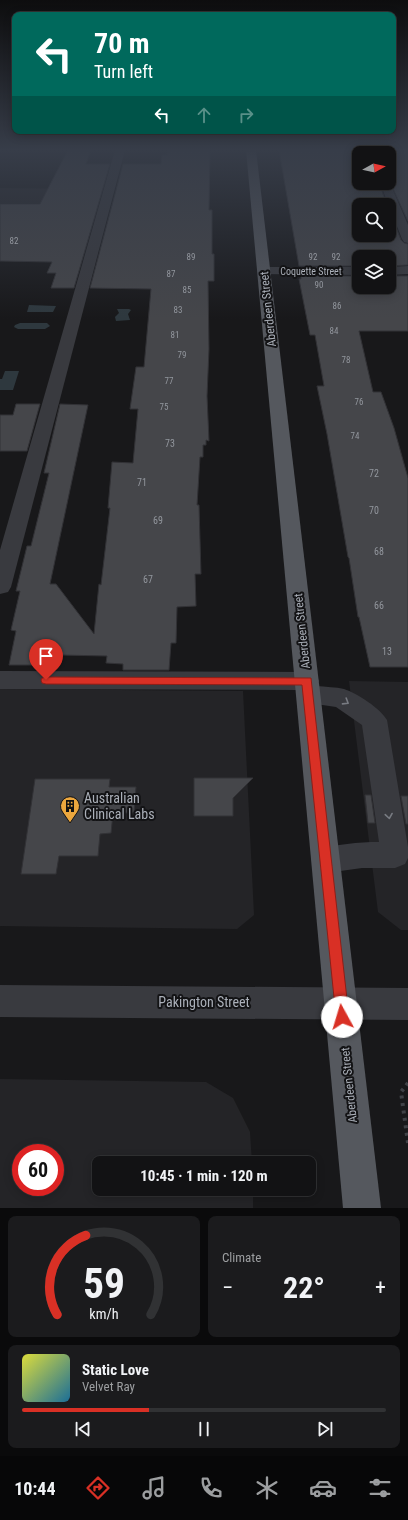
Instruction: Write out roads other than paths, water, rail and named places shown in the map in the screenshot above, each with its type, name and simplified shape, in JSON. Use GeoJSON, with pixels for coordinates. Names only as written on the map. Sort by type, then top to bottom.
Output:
{"type":"FeatureCollection","features":[{"type":"Feature","properties":{"kind":"main road","name":"Aberdeen Street"},"geometry":{"type":"LineString","coordinates":[[257,206],[362,1208]]}},
{"type":"Feature","properties":{"kind":"street"},"geometry":{"type":"LineString","coordinates":[[1,581],[104,206]]}},
{"type":"Feature","properties":{"kind":"street"},"geometry":{"type":"LineString","coordinates":[[395,206],[408,239]]}},
{"type":"Feature","properties":{"kind":"street"},"geometry":{"type":"LineString","coordinates":[[396,270],[408,270]]}},
{"type":"Feature","properties":{"kind":"street","name":"Coquette Street"},"geometry":{"type":"LineString","coordinates":[[264,271],[352,271]]}},
{"type":"Feature","properties":{"kind":"street"},"geometry":{"type":"LineString","coordinates":[[0,680],[308,688],[342,698],[374,720],[395,854],[362,855],[326,860]]}},
{"type":"Feature","properties":{"kind":"street","name":"Pakington Street"},"geometry":{"type":"LineString","coordinates":[[0,1001],[408,1004]]}},
{"type":"Feature","properties":{"kind":"place","name":"Australian Clinical Labs"},"geometry":{"type":"Point","coordinates":[70,823]}}]}
